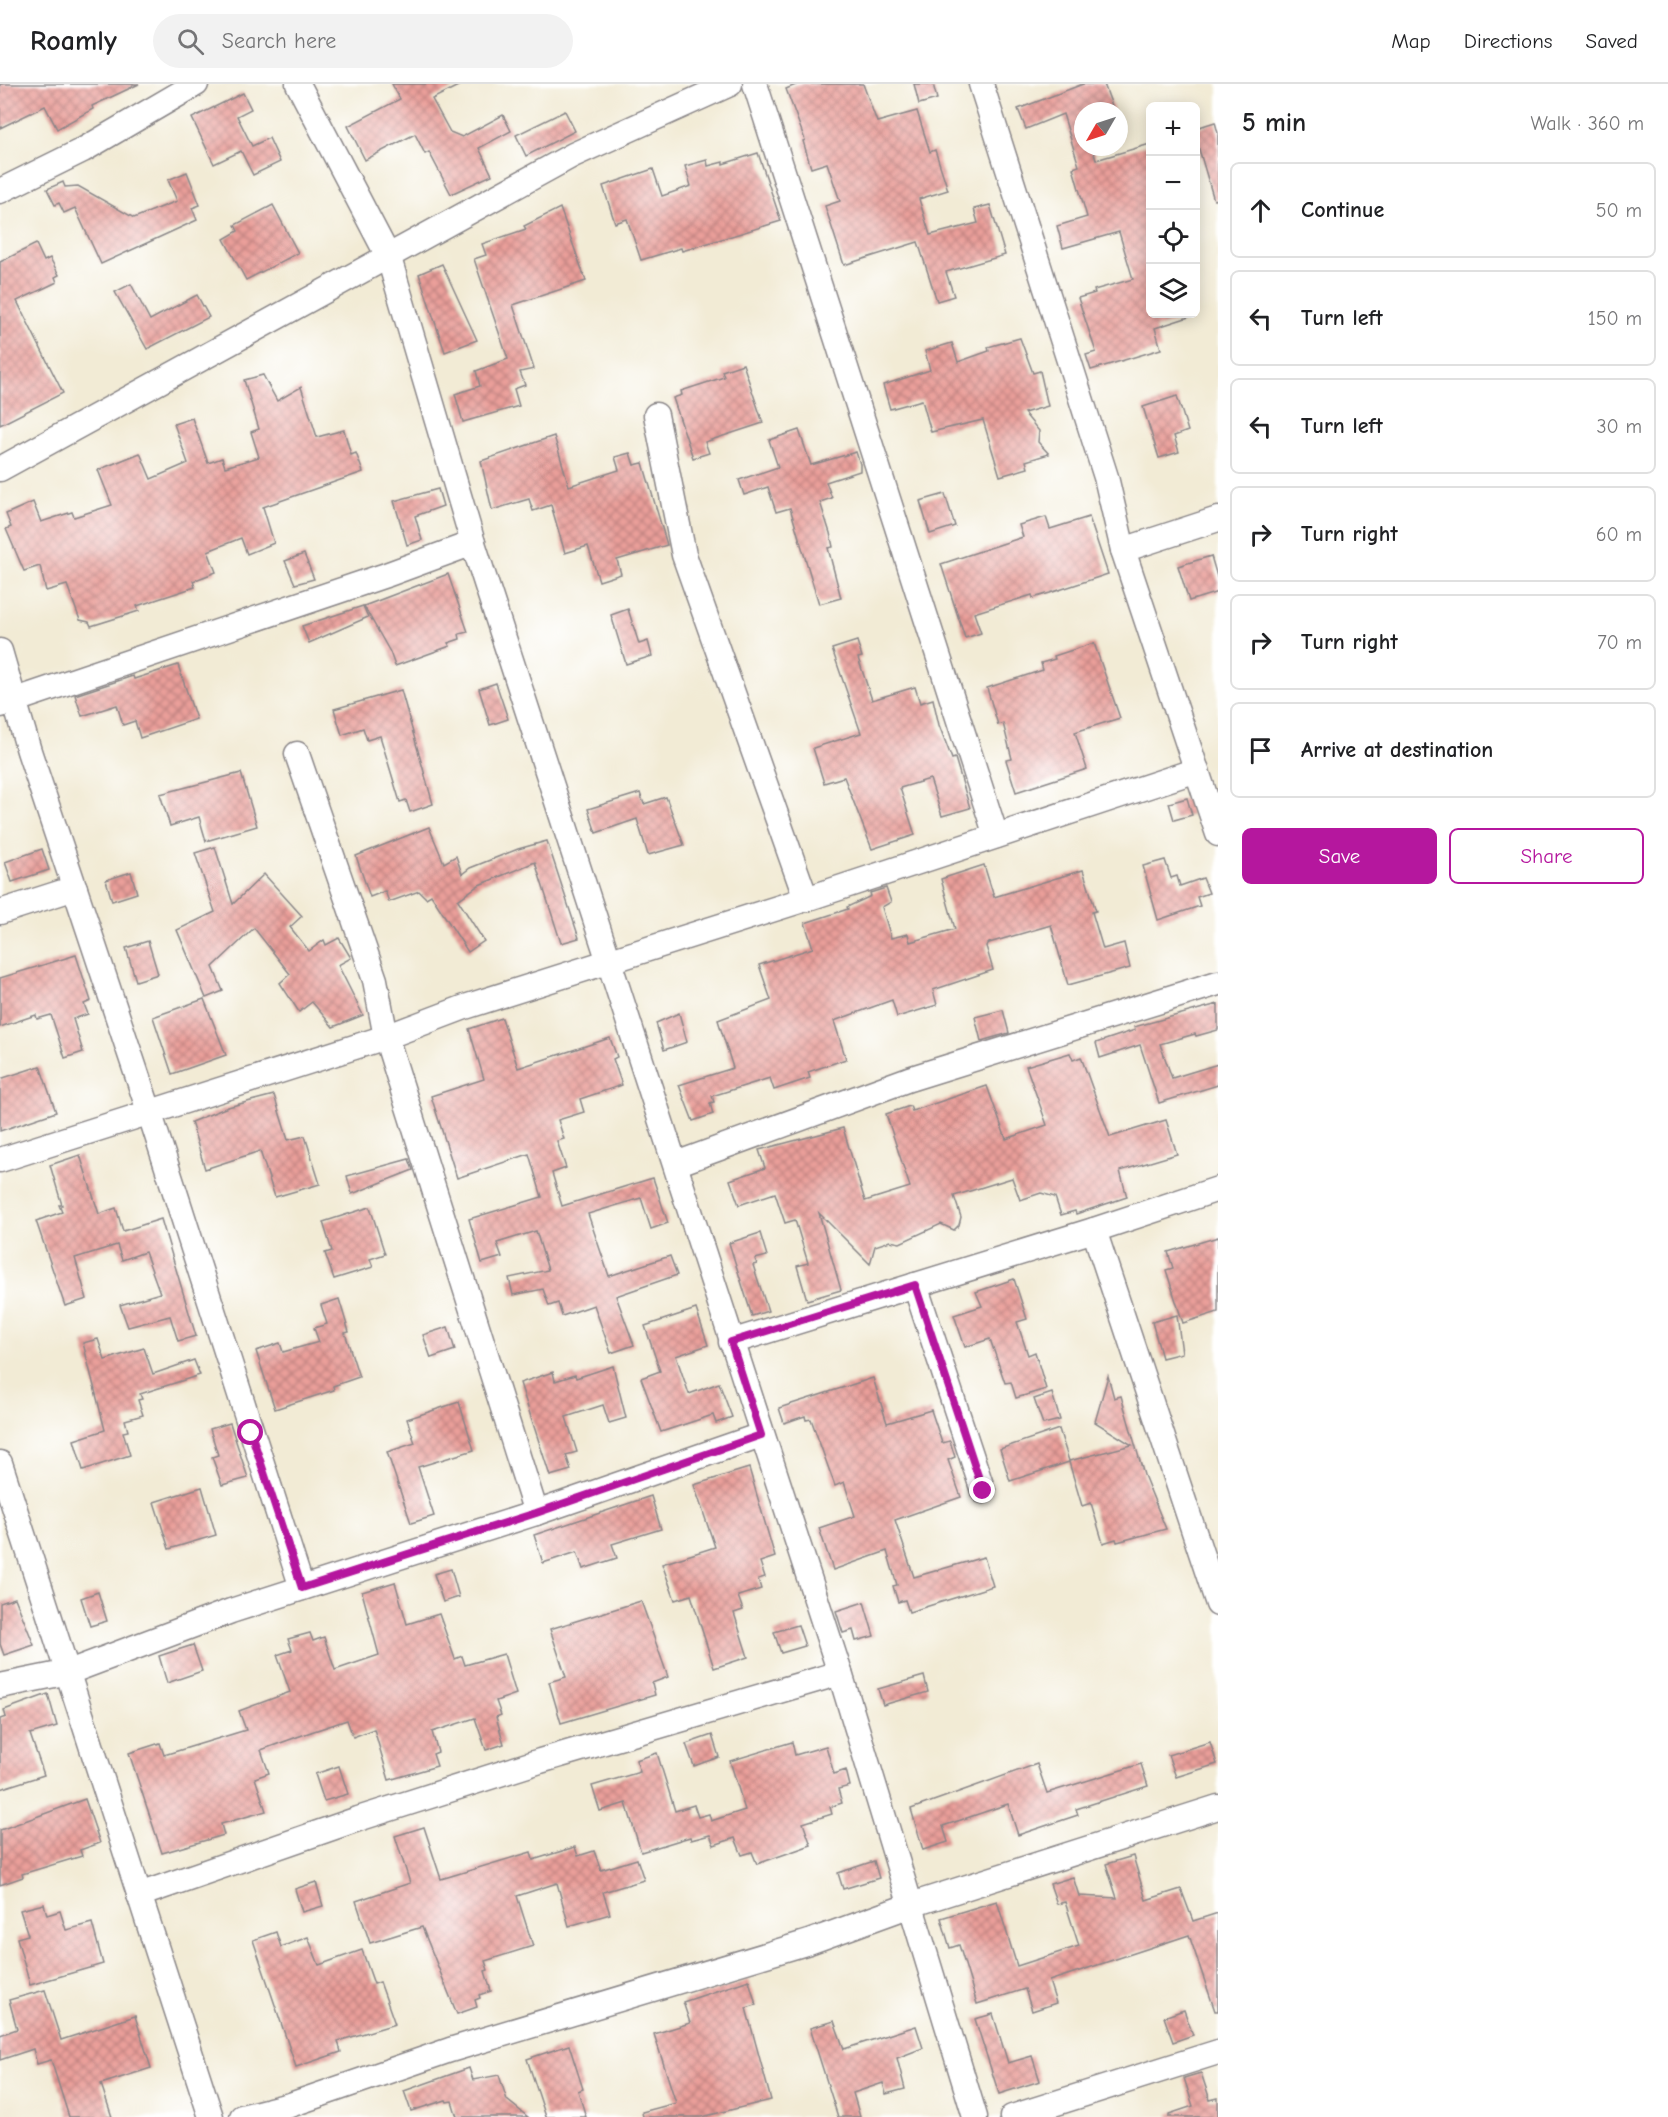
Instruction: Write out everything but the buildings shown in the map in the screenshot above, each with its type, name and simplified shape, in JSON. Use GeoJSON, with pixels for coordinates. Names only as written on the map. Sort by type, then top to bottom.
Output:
{"type":"FeatureCollection","features":[{"type":"Feature","properties":{"kind":"street"},"geometry":{"type":"LineString","coordinates":[[0,191],[83,150],[196,84]]}},
{"type":"Feature","properties":{"kind":"street"},"geometry":{"type":"LineString","coordinates":[[298,84],[389,258],[473,543],[840,1673],[975,2117]]}},
{"type":"Feature","properties":{"kind":"street"},"geometry":{"type":"LineString","coordinates":[[0,469],[389,258],[573,155],[730,84]]}},
{"type":"Feature","properties":{"kind":"street"},"geometry":{"type":"LineString","coordinates":[[755,84],[996,836]]}},
{"type":"Feature","properties":{"kind":"street"},"geometry":{"type":"LineString","coordinates":[[981,84],[1106,477],[1124,549],[1218,834]]}},
{"type":"Feature","properties":{"kind":"street"},"geometry":{"type":"LineString","coordinates":[[656,415],[684,555],[806,899]]}},
{"type":"Feature","properties":{"kind":"street"},"geometry":{"type":"LineString","coordinates":[[1124,549],[1218,519]]}},
{"type":"Feature","properties":{"kind":"street"},"geometry":{"type":"LineString","coordinates":[[7,703],[376,579],[473,543]]}},
{"type":"Feature","properties":{"kind":"street"},"geometry":{"type":"LineString","coordinates":[[0,651],[7,703],[75,888],[302,1588]]}},
{"type":"Feature","properties":{"kind":"street"},"geometry":{"type":"LineString","coordinates":[[297,754],[375,980],[386,1037],[536,1513]]}},
{"type":"Feature","properties":{"kind":"street"},"geometry":{"type":"LineString","coordinates":[[0,1160],[386,1037],[465,1007],[806,899],[1197,770]]}},
{"type":"Feature","properties":{"kind":"street"},"geometry":{"type":"LineString","coordinates":[[0,912],[75,888]]}},
{"type":"Feature","properties":{"kind":"street"},"geometry":{"type":"LineString","coordinates":[[676,1164],[909,1079],[1218,983]]}},
{"type":"Feature","properties":{"kind":"street"},"geometry":{"type":"LineString","coordinates":[[731,1342],[1095,1230],[1218,1189]]}},
{"type":"Feature","properties":{"kind":"street"},"geometry":{"type":"LineString","coordinates":[[1095,1230],[1218,1604]]}},
{"type":"Feature","properties":{"kind":"street"},"geometry":{"type":"LineString","coordinates":[[915,1285],[983,1491]]}},
{"type":"Feature","properties":{"kind":"street"},"geometry":{"type":"LineString","coordinates":[[0,1686],[69,1672],[231,1611],[536,1513],[761,1435]]}},
{"type":"Feature","properties":{"kind":"street"},"geometry":{"type":"LineString","coordinates":[[0,1462],[211,2117]]}},
{"type":"Feature","properties":{"kind":"street"},"geometry":{"type":"LineString","coordinates":[[139,1895],[358,1819],[517,1768],[840,1673]]}},
{"type":"Feature","properties":{"kind":"street"},"geometry":{"type":"LineString","coordinates":[[242,2117],[290,2105],[450,2050],[809,1942],[912,1905],[1218,1807]]}},
{"type":"Feature","properties":{"kind":"street"},"geometry":{"type":"LineString","coordinates":[[1012,2117],[1218,2052]]}},
{"type":"Feature","properties":{"kind":"route"},"geometry":{"type":"LineString","coordinates":[[251,1433],[302,1588],[536,1513],[761,1435],[731,1342],[915,1285],[983,1491]]}}]}
